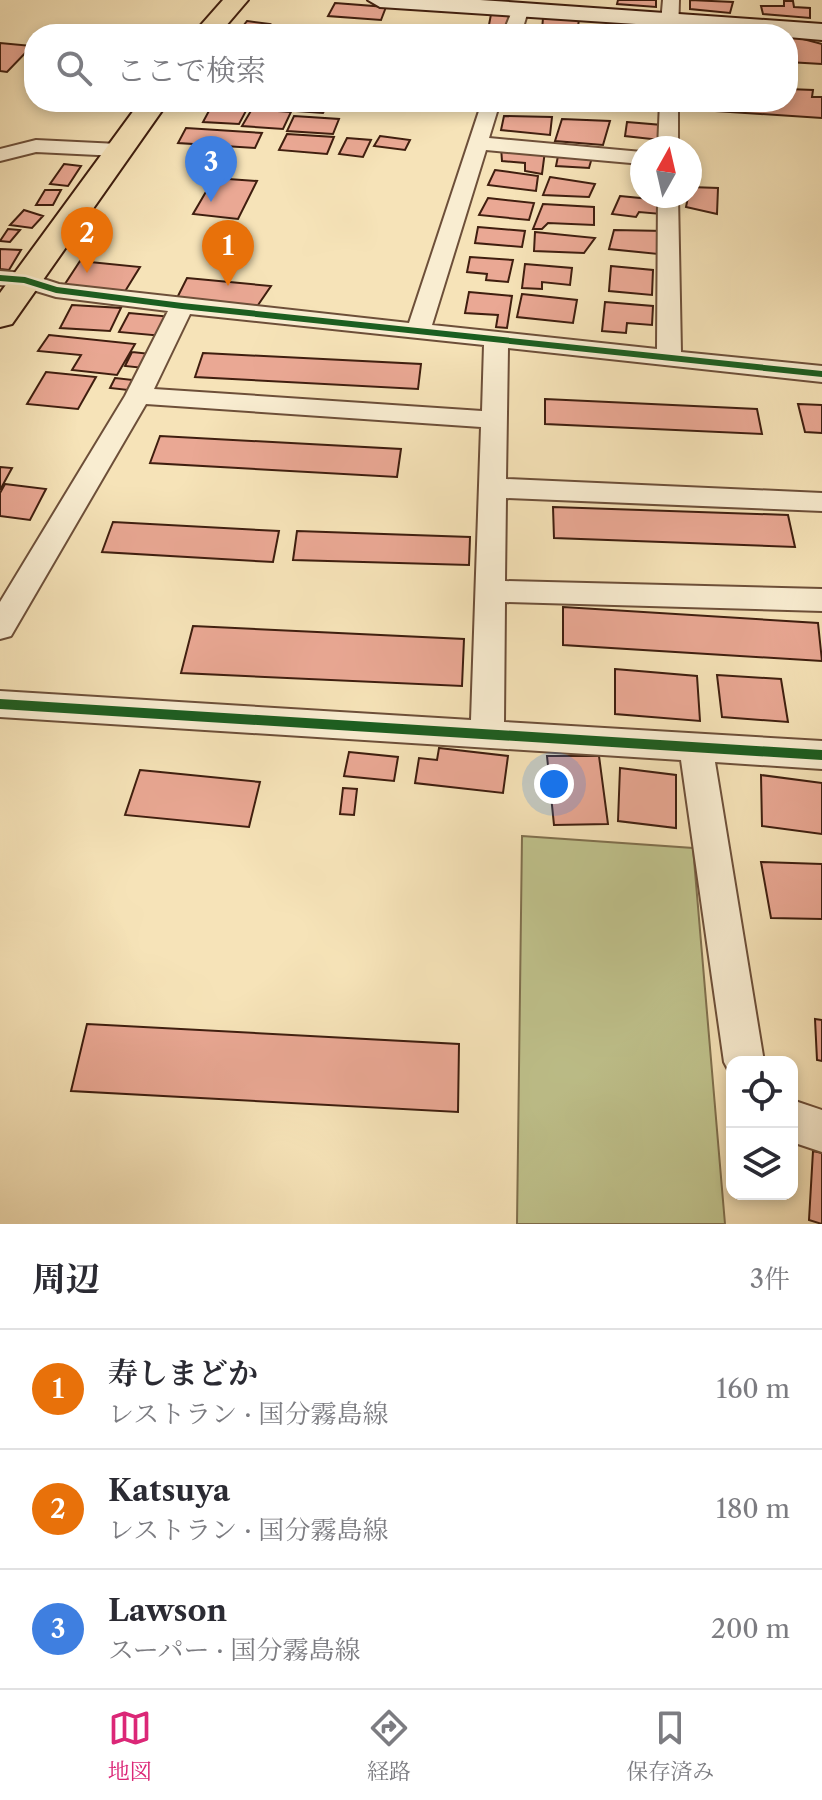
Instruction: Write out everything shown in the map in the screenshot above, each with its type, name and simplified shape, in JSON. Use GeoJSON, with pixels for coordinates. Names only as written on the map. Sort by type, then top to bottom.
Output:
{"type":"FeatureCollection","features":[{"type":"Feature","properties":{"kind":"main road"},"geometry":{"type":"LineString","coordinates":[[215,24],[236,0]]}},
{"type":"Feature","properties":{"kind":"main road"},"geometry":{"type":"LineString","coordinates":[[0,317],[12,279],[146,112]]}},
{"type":"Feature","properties":{"kind":"street"},"geometry":{"type":"LineString","coordinates":[[380,0],[516,22],[670,18],[735,24]]}},
{"type":"Feature","properties":{"kind":"street"},"geometry":{"type":"LineString","coordinates":[[798,30],[822,32]]}},
{"type":"Feature","properties":{"kind":"street"},"geometry":{"type":"LineString","coordinates":[[418,332],[488,112]]}},
{"type":"Feature","properties":{"kind":"street"},"geometry":{"type":"LineString","coordinates":[[668,136],[669,112]]}},
{"type":"Feature","properties":{"kind":"street"},"geometry":{"type":"LineString","coordinates":[[478,143],[630,157]]}},
{"type":"Feature","properties":{"kind":"street"},"geometry":{"type":"LineString","coordinates":[[0,155],[36,146],[118,150]]}},
{"type":"Feature","properties":{"kind":"street"},"geometry":{"type":"LineString","coordinates":[[668,208],[669,358]]}},
{"type":"Feature","properties":{"kind":"street"},"geometry":{"type":"LineString","coordinates":[[12,279],[56,290],[182,306],[822,374]]}},
{"type":"Feature","properties":{"kind":"street"},"geometry":{"type":"LineString","coordinates":[[0,628],[138,396],[182,306]]}},
{"type":"Feature","properties":{"kind":"street"},"geometry":{"type":"LineString","coordinates":[[487,734],[496,340]]}},
{"type":"Feature","properties":{"kind":"street"},"geometry":{"type":"LineString","coordinates":[[138,396],[495,420]]}},
{"type":"Feature","properties":{"kind":"street"},"geometry":{"type":"LineString","coordinates":[[493,488],[822,502]]}},
{"type":"Feature","properties":{"kind":"street"},"geometry":{"type":"LineString","coordinates":[[491,591],[822,600]]}},
{"type":"Feature","properties":{"kind":"street"},"geometry":{"type":"LineString","coordinates":[[0,704],[822,755]]}},
{"type":"Feature","properties":{"kind":"street"},"geometry":{"type":"LineString","coordinates":[[696,747],[743,1056]]}},
{"type":"Feature","properties":{"kind":"street"},"geometry":{"type":"LineString","coordinates":[[798,1123],[822,1131]]}},
{"type":"Feature","properties":{"kind":"green space"},"geometry":{"type":"Polygon","coordinates":[[[522,836],[693,848],[725,1224],[517,1224],[522,836]]]}},
{"type":"Feature","properties":{"kind":"building"},"geometry":{"type":"Polygon","coordinates":[[[618,0],[656,0],[656,7],[617,4],[618,0]]]}},
{"type":"Feature","properties":{"kind":"building"},"geometry":{"type":"Polygon","coordinates":[[[690,0],[733,2],[730,13],[690,9],[690,0]]]}},
{"type":"Feature","properties":{"kind":"building"},"geometry":{"type":"Polygon","coordinates":[[[784,1],[793,1],[794,7],[810,8],[810,18],[763,14],[761,6],[784,6],[784,1]]]}},
{"type":"Feature","properties":{"kind":"building"},"geometry":{"type":"Polygon","coordinates":[[[335,3],[386,7],[381,20],[328,16],[335,3]]]}},
{"type":"Feature","properties":{"kind":"building"},"geometry":{"type":"Polygon","coordinates":[[[492,9],[518,16],[515,24],[489,24],[492,9]]]}},
{"type":"Feature","properties":{"kind":"building"},"geometry":{"type":"Polygon","coordinates":[[[543,18],[579,20],[578,24],[542,24],[543,18]]]}},
{"type":"Feature","properties":{"kind":"building"},"geometry":{"type":"Polygon","coordinates":[[[798,38],[822,44],[822,64],[798,63],[798,38]]]}},
{"type":"Feature","properties":{"kind":"building"},"geometry":{"type":"Polygon","coordinates":[[[0,43],[24,45],[24,54],[7,72],[0,71],[0,43]]]}},
{"type":"Feature","properties":{"kind":"building"},"geometry":{"type":"Polygon","coordinates":[[[798,89],[813,90],[812,97],[822,97],[822,118],[731,112],[798,112],[798,89]]]}},
{"type":"Feature","properties":{"kind":"building"},"geometry":{"type":"Polygon","coordinates":[[[208,112],[245,112],[239,124],[203,122],[208,112]]]}},
{"type":"Feature","properties":{"kind":"building"},"geometry":{"type":"Polygon","coordinates":[[[250,112],[291,112],[283,129],[242,126],[250,112]]]}},
{"type":"Feature","properties":{"kind":"building"},"geometry":{"type":"Polygon","coordinates":[[[294,116],[339,119],[333,134],[287,131],[294,116]]]}},
{"type":"Feature","properties":{"kind":"building"},"geometry":{"type":"Polygon","coordinates":[[[504,116],[552,117],[550,135],[501,130],[504,116]]]}},
{"type":"Feature","properties":{"kind":"building"},"geometry":{"type":"Polygon","coordinates":[[[562,119],[610,121],[603,145],[555,141],[562,119]]]}},
{"type":"Feature","properties":{"kind":"building"},"geometry":{"type":"Polygon","coordinates":[[[627,122],[662,125],[661,136],[625,136],[627,122]]]}},
{"type":"Feature","properties":{"kind":"building"},"geometry":{"type":"Polygon","coordinates":[[[186,128],[262,133],[255,148],[178,143],[186,128]]]}},
{"type":"Feature","properties":{"kind":"building"},"geometry":{"type":"Polygon","coordinates":[[[287,134],[334,137],[327,154],[279,150],[287,134]]]}},
{"type":"Feature","properties":{"kind":"building"},"geometry":{"type":"Polygon","coordinates":[[[380,136],[410,140],[405,150],[374,146],[380,136]]]}},
{"type":"Feature","properties":{"kind":"building"},"geometry":{"type":"Polygon","coordinates":[[[347,138],[371,140],[363,157],[339,154],[347,138]]]}},
{"type":"Feature","properties":{"kind":"building"},"geometry":{"type":"Polygon","coordinates":[[[501,147],[545,151],[542,174],[525,171],[525,163],[502,161],[501,147]]]}},
{"type":"Feature","properties":{"kind":"building"},"geometry":{"type":"Polygon","coordinates":[[[559,151],[593,154],[589,168],[556,166],[559,151]]]}},
{"type":"Feature","properties":{"kind":"building"},"geometry":{"type":"Polygon","coordinates":[[[64,164],[81,166],[68,186],[50,184],[64,164]]]}},
{"type":"Feature","properties":{"kind":"building"},"geometry":{"type":"Polygon","coordinates":[[[495,170],[538,176],[536,191],[488,185],[495,170]]]}},
{"type":"Feature","properties":{"kind":"building"},"geometry":{"type":"Polygon","coordinates":[[[550,177],[595,184],[589,197],[543,195],[550,177]]]}},
{"type":"Feature","properties":{"kind":"building"},"geometry":{"type":"Polygon","coordinates":[[[214,178],[257,181],[238,219],[193,214],[214,178]]]}},
{"type":"Feature","properties":{"kind":"building"},"geometry":{"type":"Polygon","coordinates":[[[702,187],[718,188],[717,214],[690,208],[702,208],[702,187]]]}},
{"type":"Feature","properties":{"kind":"building"},"geometry":{"type":"Polygon","coordinates":[[[45,190],[61,190],[53,205],[36,205],[45,190]]]}},
{"type":"Feature","properties":{"kind":"building"},"geometry":{"type":"Polygon","coordinates":[[[620,196],[630,197],[630,208],[661,208],[661,214],[639,212],[636,217],[612,214],[620,196]]]}},
{"type":"Feature","properties":{"kind":"building"},"geometry":{"type":"Polygon","coordinates":[[[488,198],[534,203],[529,220],[479,215],[488,198]]]}},
{"type":"Feature","properties":{"kind":"building"},"geometry":{"type":"Polygon","coordinates":[[[543,204],[594,207],[594,225],[548,223],[542,229],[533,229],[543,204]]]}},
{"type":"Feature","properties":{"kind":"building"},"geometry":{"type":"Polygon","coordinates":[[[24,210],[43,216],[32,228],[10,225],[24,210]]]}},
{"type":"Feature","properties":{"kind":"building"},"geometry":{"type":"Polygon","coordinates":[[[478,227],[525,231],[522,247],[475,243],[478,227]]]}},
{"type":"Feature","properties":{"kind":"building"},"geometry":{"type":"Polygon","coordinates":[[[8,229],[20,230],[10,242],[0,241],[8,229]]]}},
{"type":"Feature","properties":{"kind":"building"},"geometry":{"type":"Polygon","coordinates":[[[614,230],[664,231],[658,254],[609,249],[614,230]]]}},
{"type":"Feature","properties":{"kind":"building"},"geometry":{"type":"Polygon","coordinates":[[[535,232],[595,238],[584,253],[534,251],[535,232]]]}},
{"type":"Feature","properties":{"kind":"building"},"geometry":{"type":"Polygon","coordinates":[[[0,249],[21,250],[9,270],[0,269],[0,249]]]}},
{"type":"Feature","properties":{"kind":"building"},"geometry":{"type":"Polygon","coordinates":[[[470,257],[513,260],[508,282],[486,280],[487,274],[467,272],[470,257]]]}},
{"type":"Feature","properties":{"kind":"building"},"geometry":{"type":"Polygon","coordinates":[[[80,261],[140,267],[124,293],[63,287],[80,261]]]}},
{"type":"Feature","properties":{"kind":"building"},"geometry":{"type":"Polygon","coordinates":[[[525,264],[572,268],[570,285],[542,282],[542,289],[522,288],[525,264]]]}},
{"type":"Feature","properties":{"kind":"building"},"geometry":{"type":"Polygon","coordinates":[[[611,266],[653,270],[652,295],[609,291],[611,266]]]}},
{"type":"Feature","properties":{"kind":"building"},"geometry":{"type":"Polygon","coordinates":[[[187,278],[271,286],[256,308],[176,300],[187,278]]]}},
{"type":"Feature","properties":{"kind":"building"},"geometry":{"type":"Polygon","coordinates":[[[469,292],[512,296],[507,328],[496,327],[498,315],[465,313],[469,292]]]}},
{"type":"Feature","properties":{"kind":"building"},"geometry":{"type":"Polygon","coordinates":[[[522,294],[577,300],[573,323],[517,317],[522,294]]]}},
{"type":"Feature","properties":{"kind":"building"},"geometry":{"type":"Polygon","coordinates":[[[605,302],[653,306],[652,325],[627,323],[626,333],[602,331],[605,302]]]}},
{"type":"Feature","properties":{"kind":"building"},"geometry":{"type":"Polygon","coordinates":[[[72,305],[121,308],[110,331],[60,328],[72,305]]]}},
{"type":"Feature","properties":{"kind":"building"},"geometry":{"type":"Polygon","coordinates":[[[129,313],[173,317],[163,336],[119,332],[129,313]]]}},
{"type":"Feature","properties":{"kind":"building"},"geometry":{"type":"Polygon","coordinates":[[[49,335],[135,344],[117,375],[72,370],[81,355],[38,351],[49,335]]]}},
{"type":"Feature","properties":{"kind":"building"},"geometry":{"type":"Polygon","coordinates":[[[132,352],[151,354],[144,368],[125,366],[132,352]]]}},
{"type":"Feature","properties":{"kind":"building"},"geometry":{"type":"Polygon","coordinates":[[[203,353],[421,364],[418,389],[195,377],[203,353]]]}},
{"type":"Feature","properties":{"kind":"building"},"geometry":{"type":"Polygon","coordinates":[[[46,372],[96,377],[78,409],[27,404],[46,372]]]}},
{"type":"Feature","properties":{"kind":"building"},"geometry":{"type":"Polygon","coordinates":[[[115,378],[133,380],[128,390],[110,388],[115,378]]]}},
{"type":"Feature","properties":{"kind":"building"},"geometry":{"type":"Polygon","coordinates":[[[545,399],[757,409],[762,434],[545,424],[545,399]]]}},
{"type":"Feature","properties":{"kind":"building"},"geometry":{"type":"Polygon","coordinates":[[[798,404],[822,405],[822,433],[805,432],[798,404]]]}},
{"type":"Feature","properties":{"kind":"building"},"geometry":{"type":"Polygon","coordinates":[[[160,436],[401,449],[397,477],[150,463],[160,436]]]}},
{"type":"Feature","properties":{"kind":"building"},"geometry":{"type":"Polygon","coordinates":[[[0,467],[12,468],[0,490],[0,467]]]}},
{"type":"Feature","properties":{"kind":"building"},"geometry":{"type":"Polygon","coordinates":[[[5,484],[46,489],[30,520],[0,516],[0,493],[5,484]]]}},
{"type":"Feature","properties":{"kind":"building"},"geometry":{"type":"Polygon","coordinates":[[[553,507],[788,515],[795,547],[554,538],[553,507]]]}},
{"type":"Feature","properties":{"kind":"building"},"geometry":{"type":"Polygon","coordinates":[[[113,522],[279,531],[273,562],[102,552],[113,522]]]}},
{"type":"Feature","properties":{"kind":"building"},"geometry":{"type":"Polygon","coordinates":[[[297,531],[470,537],[469,565],[293,560],[297,531]]]}},
{"type":"Feature","properties":{"kind":"building"},"geometry":{"type":"Polygon","coordinates":[[[563,607],[818,623],[822,661],[563,645],[563,607]]]}},
{"type":"Feature","properties":{"kind":"building"},"geometry":{"type":"Polygon","coordinates":[[[193,626],[464,639],[462,686],[181,673],[193,626]]]}},
{"type":"Feature","properties":{"kind":"building"},"geometry":{"type":"Polygon","coordinates":[[[615,669],[697,676],[700,721],[615,714],[615,669]]]}},
{"type":"Feature","properties":{"kind":"building"},"geometry":{"type":"Polygon","coordinates":[[[717,675],[781,679],[788,722],[722,717],[717,675]]]}},
{"type":"Feature","properties":{"kind":"building"},"geometry":{"type":"Polygon","coordinates":[[[439,748],[508,756],[503,793],[415,783],[419,758],[437,760],[439,748]]]}},
{"type":"Feature","properties":{"kind":"building"},"geometry":{"type":"Polygon","coordinates":[[[349,752],[398,757],[394,781],[344,776],[349,752]]]}},
{"type":"Feature","properties":{"kind":"building"},"geometry":{"type":"Polygon","coordinates":[[[547,756],[599,756],[608,824],[554,825],[547,756]]]}},
{"type":"Feature","properties":{"kind":"building"},"geometry":{"type":"Polygon","coordinates":[[[620,768],[676,775],[676,828],[618,821],[620,768]]]}},
{"type":"Feature","properties":{"kind":"building"},"geometry":{"type":"Polygon","coordinates":[[[140,770],[260,782],[249,827],[125,815],[140,770]]]}},
{"type":"Feature","properties":{"kind":"building"},"geometry":{"type":"Polygon","coordinates":[[[761,775],[822,783],[822,834],[762,826],[761,775]]]}},
{"type":"Feature","properties":{"kind":"building"},"geometry":{"type":"Polygon","coordinates":[[[343,788],[357,789],[354,815],[340,814],[343,788]]]}},
{"type":"Feature","properties":{"kind":"building"},"geometry":{"type":"Polygon","coordinates":[[[761,862],[822,864],[822,919],[771,918],[761,862]]]}},
{"type":"Feature","properties":{"kind":"building"},"geometry":{"type":"Polygon","coordinates":[[[815,1019],[822,1020],[822,1061],[817,1060],[815,1019]]]}},
{"type":"Feature","properties":{"kind":"building"},"geometry":{"type":"Polygon","coordinates":[[[87,1024],[459,1044],[458,1112],[71,1091],[87,1024]]]}},
{"type":"Feature","properties":{"kind":"building"},"geometry":{"type":"Polygon","coordinates":[[[813,1151],[822,1153],[822,1224],[809,1220],[813,1151]]]}},
{"type":"Feature","properties":{"kind":"cycle path"},"geometry":{"type":"LineString","coordinates":[[0,278],[25,280],[56,290],[182,306],[822,374]]}},
{"type":"Feature","properties":{"kind":"cycle path"},"geometry":{"type":"LineString","coordinates":[[0,704],[822,755]]}},
{"type":"Feature","properties":{"kind":"place","name":"Lawson"},"geometry":{"type":"Point","coordinates":[211,202]}},
{"type":"Feature","properties":{"kind":"place","name":"Katsuya"},"geometry":{"type":"Point","coordinates":[87,273]}},
{"type":"Feature","properties":{"kind":"place","name":"寿しまどか"},"geometry":{"type":"Point","coordinates":[228,286]}}]}
